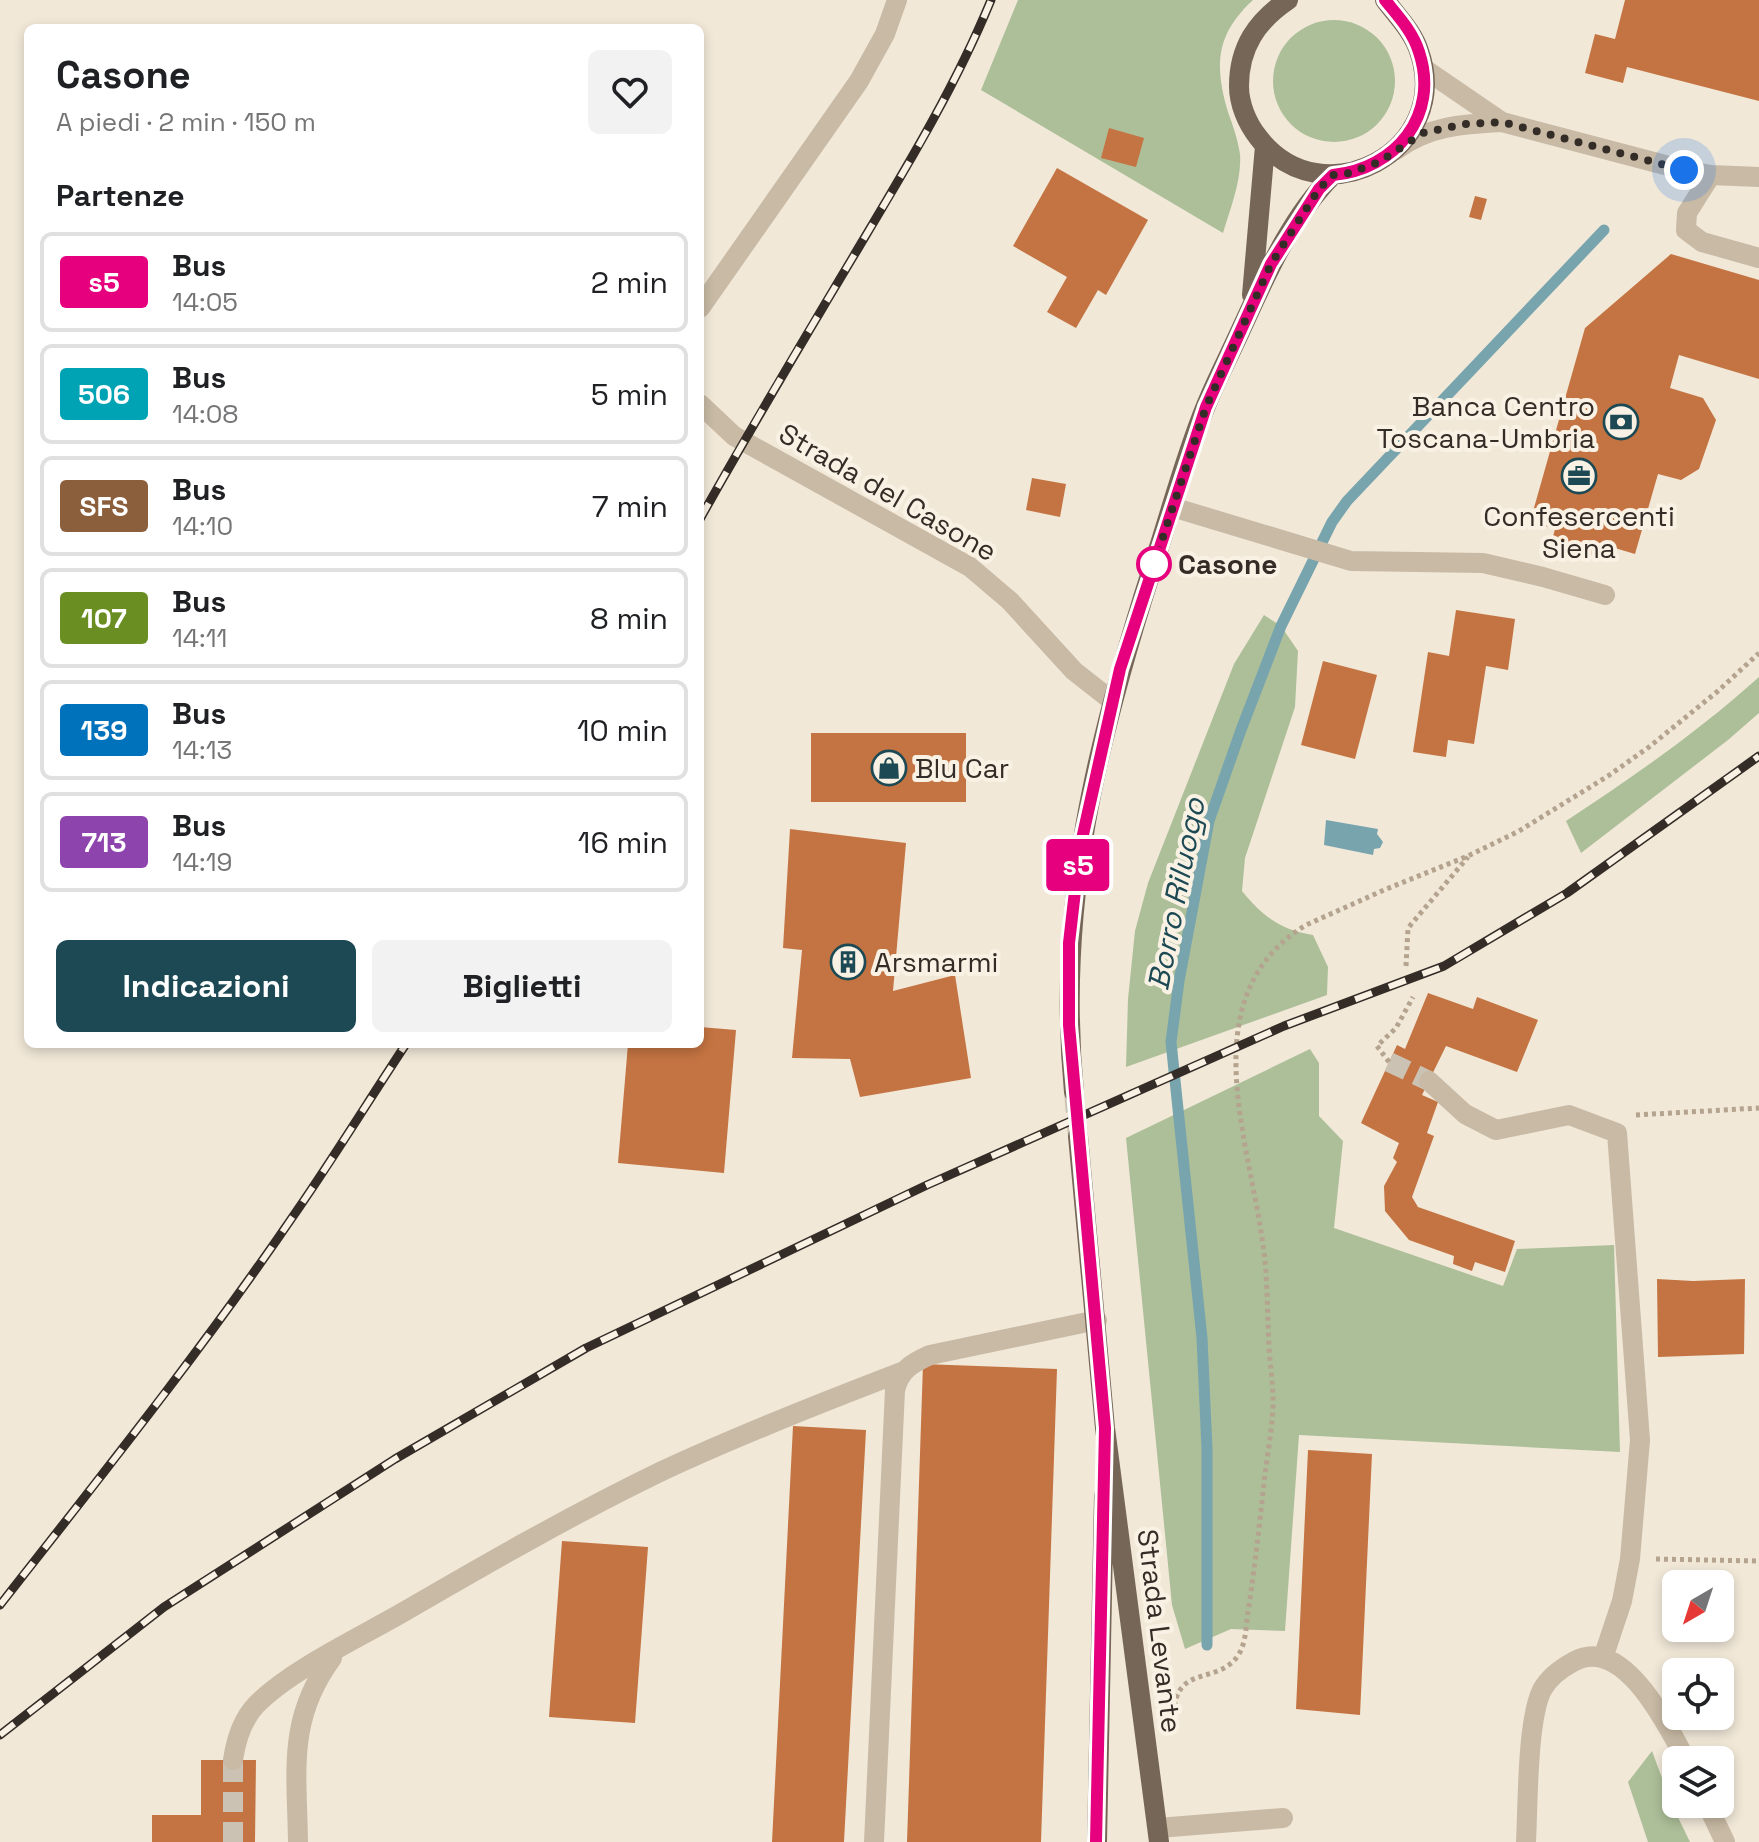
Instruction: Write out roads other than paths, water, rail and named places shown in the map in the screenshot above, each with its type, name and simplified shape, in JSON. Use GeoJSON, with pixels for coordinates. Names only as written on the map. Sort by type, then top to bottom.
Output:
{"type":"FeatureCollection","features":[{"type":"Feature","properties":{"kind":"main road"},"geometry":{"type":"LineString","coordinates":[[1288,0],[1270,13],[1255,30],[1244,50],[1239,70],[1243,111],[1252,130],[1265,146],[1289,164],[1303,170],[1333,175],[1365,168],[1393,152],[1415,123],[1422,105],[1423,68],[1419,50],[1411,33],[1385,0]]}},
{"type":"Feature","properties":{"kind":"main road"},"geometry":{"type":"LineString","coordinates":[[1250,311],[1265,146]]}},
{"type":"Feature","properties":{"kind":"main road"},"geometry":{"type":"LineString","coordinates":[[1074,1092],[1069,943],[1083,832],[1111,700],[1206,407],[1278,253],[1319,189],[1333,175]]}},
{"type":"Feature","properties":{"kind":"main road","name":"Strada Levante"},"geometry":{"type":"LineString","coordinates":[[1078,1136],[1105,1428],[1159,1835]]}},
{"type":"Feature","properties":{"kind":"main road","name":"Strada Levante"},"geometry":{"type":"LineString","coordinates":[[1097,1842],[1105,1428]]}},
{"type":"Feature","properties":{"kind":"street"},"geometry":{"type":"LineString","coordinates":[[704,302],[859,81],[885,34],[897,0]]}},
{"type":"Feature","properties":{"kind":"street"},"geometry":{"type":"LineString","coordinates":[[1423,68],[1502,122]]}},
{"type":"Feature","properties":{"kind":"street"},"geometry":{"type":"LineString","coordinates":[[1393,152],[1423,133],[1465,124],[1502,122],[1651,163],[1711,175],[1759,177]]}},
{"type":"Feature","properties":{"kind":"street"},"geometry":{"type":"LineString","coordinates":[[1711,175],[1687,213],[1686,230],[1702,242],[1759,258]]}},
{"type":"Feature","properties":{"kind":"street","name":"Strada del Casone"},"geometry":{"type":"LineString","coordinates":[[704,408],[734,436],[970,567],[1010,601],[1074,671],[1111,700]]}},
{"type":"Feature","properties":{"kind":"street"},"geometry":{"type":"LineString","coordinates":[[1172,507],[1351,561],[1483,563],[1605,595]]}},
{"type":"Feature","properties":{"kind":"street"},"geometry":{"type":"LineString","coordinates":[[1429,1081],[1465,1114],[1496,1130],[1569,1115],[1617,1133],[1640,1440],[1630,1559],[1622,1601],[1603,1658]]}},
{"type":"Feature","properties":{"kind":"street"},"geometry":{"type":"LineString","coordinates":[[874,1842],[895,1390],[911,1364],[930,1355],[1097,1320]]}},
{"type":"Feature","properties":{"kind":"street"},"geometry":{"type":"LineString","coordinates":[[233,1760],[241,1728],[256,1706],[279,1686],[338,1650],[592,1507],[661,1472],[805,1409],[904,1371]]}},
{"type":"Feature","properties":{"kind":"street"},"geometry":{"type":"LineString","coordinates":[[298,1842],[299,1724],[321,1673],[338,1650]]}},
{"type":"Feature","properties":{"kind":"street"},"geometry":{"type":"LineString","coordinates":[[1526,1842],[1534,1719],[1542,1691],[1556,1672],[1578,1659],[1603,1658],[1619,1666],[1658,1708],[1678,1746]]}},
{"type":"Feature","properties":{"kind":"street"},"geometry":{"type":"LineString","coordinates":[[1159,1835],[1283,1818]]}},
{"type":"Feature","properties":{"kind":"street"},"geometry":{"type":"LineString","coordinates":[[1714,1818],[1725,1842]]}},
{"type":"Feature","properties":{"kind":"water"},"geometry":{"type":"Polygon","coordinates":[[[1326,820],[1378,829],[1377,834],[1383,842],[1380,848],[1374,849],[1373,855],[1324,845],[1326,820]]]}},
{"type":"Feature","properties":{"kind":"waterway","name":"Borro Riluogo"},"geometry":{"type":"LineString","coordinates":[[1207,1645],[1207,1449],[1202,1338],[1171,1042],[1179,981],[1209,821],[1281,626],[1332,522],[1347,501],[1604,230]]}},
{"type":"Feature","properties":{"kind":"tunnel"},"geometry":{"type":"LineString","coordinates":[[1389,1062],[1429,1081]]}},
{"type":"Feature","properties":{"kind":"tunnel"},"geometry":{"type":"LineString","coordinates":[[1074,1092],[1078,1136]]}},
{"type":"Feature","properties":{"kind":"tunnel"},"geometry":{"type":"LineString","coordinates":[[233,1760],[233,1842]]}},
{"type":"Feature","properties":{"kind":"railway"},"geometry":{"type":"LineString","coordinates":[[704,512],[927,131],[991,0]]}},
{"type":"Feature","properties":{"kind":"railway"},"geometry":{"type":"LineString","coordinates":[[0,1735],[164,1607],[395,1459],[586,1348],[927,1185],[1284,1026],[1444,966],[1567,893],[1759,756]]}},
{"type":"Feature","properties":{"kind":"railway"},"geometry":{"type":"LineString","coordinates":[[0,1605],[225,1312],[310,1191],[403,1048]]}},
{"type":"Feature","properties":{"kind":"place","name":"Banca Centro Toscana-Umbria"},"geometry":{"type":"Point","coordinates":[1621,422]}},
{"type":"Feature","properties":{"kind":"place","name":"Confesercenti Siena"},"geometry":{"type":"Point","coordinates":[1579,476]}},
{"type":"Feature","properties":{"kind":"place","name":"Casone"},"geometry":{"type":"Point","coordinates":[1154,564]}},
{"type":"Feature","properties":{"kind":"place","name":"Blu Car"},"geometry":{"type":"Point","coordinates":[889,768]}},
{"type":"Feature","properties":{"kind":"place","name":"Arsmarmi"},"geometry":{"type":"Point","coordinates":[848,962]}}]}
